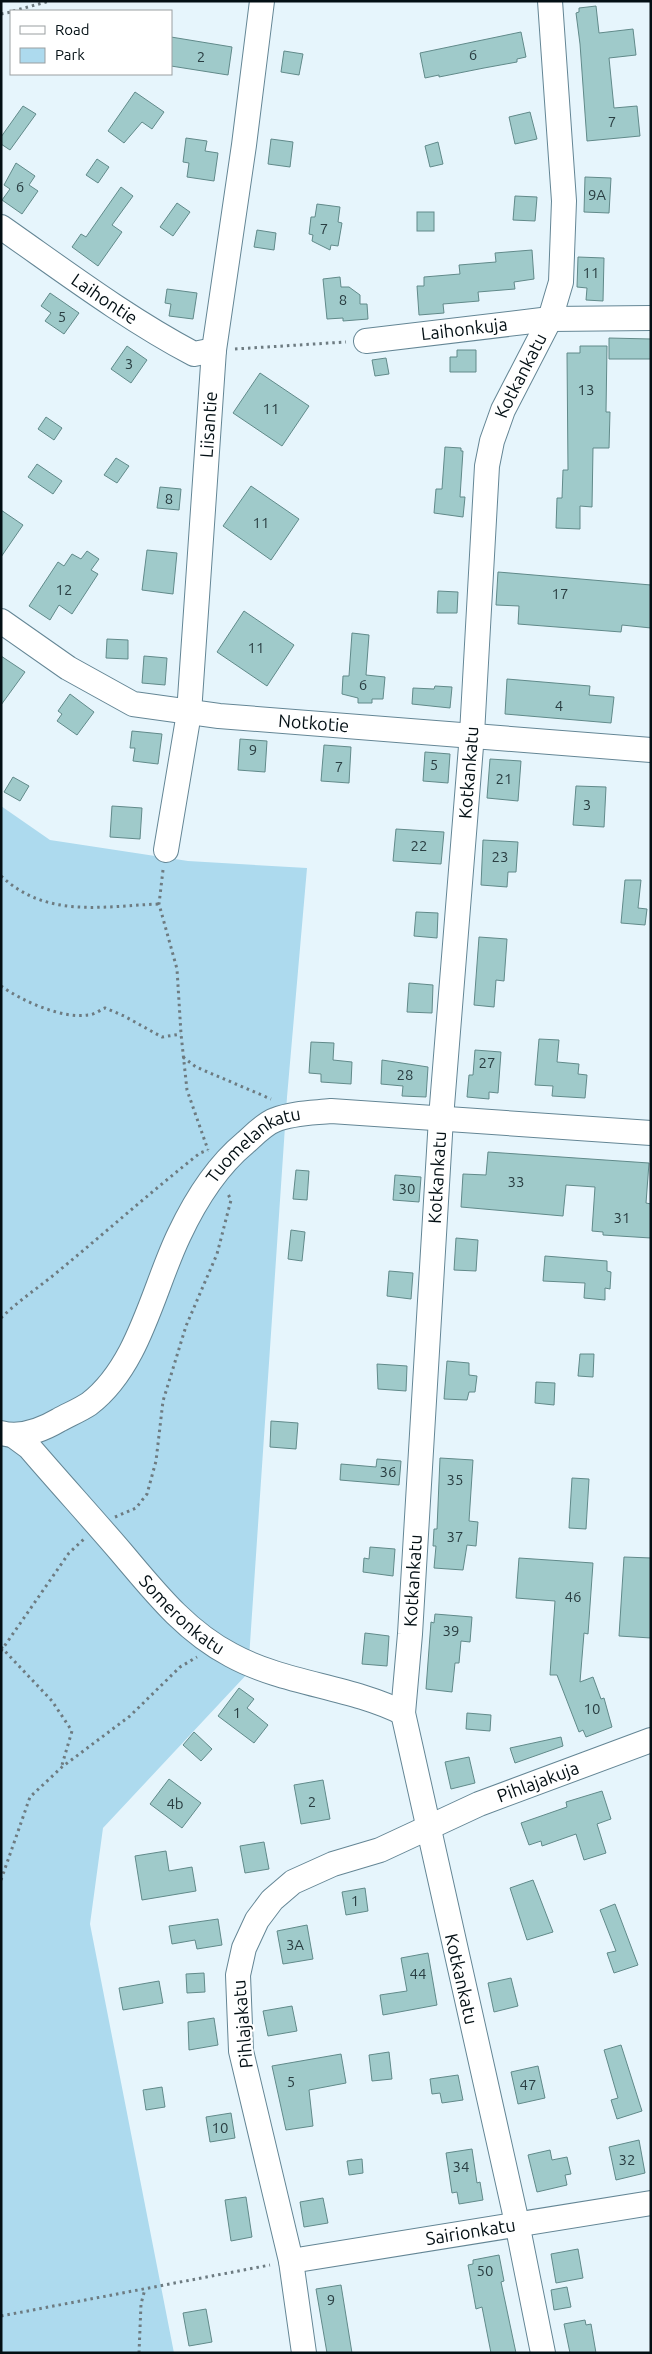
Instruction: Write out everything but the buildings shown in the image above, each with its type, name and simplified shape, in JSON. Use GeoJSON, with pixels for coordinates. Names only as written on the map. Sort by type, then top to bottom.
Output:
{"type":"FeatureCollection","features":[{"type":"Feature","properties":{"kind":"street","name":"Liisantie"},"geometry":{"type":"LineString","coordinates":[[166,850],[189,713],[214,350],[244,145],[262,1]]}},
{"type":"Feature","properties":{"kind":"street","name":"Kotkankatu"},"geometry":{"type":"LineString","coordinates":[[543,2353],[517,2223],[402,1713],[410,1634],[441,1118],[472,734],[487,466],[492,441],[503,410],[550,319],[560,282],[564,201],[550,1]]}},
{"type":"Feature","properties":{"kind":"street","name":"Laihontie"},"geometry":{"type":"LineString","coordinates":[[1,227],[94,293],[166,339],[194,354],[214,350]]}},
{"type":"Feature","properties":{"kind":"street","name":"Laihonkuja"},"geometry":{"type":"LineString","coordinates":[[366,341],[550,319],[651,318]]}},
{"type":"Feature","properties":{"kind":"street","name":"Notkotie"},"geometry":{"type":"LineString","coordinates":[[1,621],[68,668],[132,704],[189,713],[472,734],[651,750]]}},
{"type":"Feature","properties":{"kind":"street","name":"Tuomelankatu"},"geometry":{"type":"LineString","coordinates":[[8,1435],[50,1425],[88,1404],[106,1387],[123,1365],[153,1303],[178,1236],[197,1201],[217,1172],[234,1152],[273,1121],[301,1114],[331,1111],[651,1133]]}},
{"type":"Feature","properties":{"kind":"street","name":"Someronkatu"},"geometry":{"type":"LineString","coordinates":[[8,1435],[29,1447],[152,1589],[196,1634],[232,1656],[278,1674],[349,1695],[379,1701],[402,1713]]}},
{"type":"Feature","properties":{"kind":"street","name":"Pihlajakuja"},"geometry":{"type":"LineString","coordinates":[[427,1830],[479,1804],[651,1740]]}},
{"type":"Feature","properties":{"kind":"street","name":"Pihlajakatu"},"geometry":{"type":"LineString","coordinates":[[304,2353],[291,2261],[241,2051],[238,1975],[244,1948],[257,1920],[272,1900],[293,1882],[333,1864],[380,1850],[427,1830]]}},
{"type":"Feature","properties":{"kind":"street","name":"Sairionkatu"},"geometry":{"type":"LineString","coordinates":[[291,2261],[517,2223],[651,2203]]}},
{"type":"Feature","properties":{"kind":"path"},"geometry":{"type":"LineString","coordinates":[[19,10],[50,1]]}},
{"type":"Feature","properties":{"kind":"path"},"geometry":{"type":"LineString","coordinates":[[214,350],[366,341]]}},
{"type":"Feature","properties":{"kind":"path"},"geometry":{"type":"LineString","coordinates":[[1,876],[30,898],[56,906],[108,908],[159,904]]}},
{"type":"Feature","properties":{"kind":"path"},"geometry":{"type":"LineString","coordinates":[[1,986],[28,1001],[70,1016],[90,1015],[105,1008],[162,1037],[180,1034]]}},
{"type":"Feature","properties":{"kind":"path"},"geometry":{"type":"LineString","coordinates":[[183,1057],[196,1067],[280,1102],[301,1114]]}},
{"type":"Feature","properties":{"kind":"path"},"geometry":{"type":"LineString","coordinates":[[1,1318],[140,1201],[200,1153],[208,1150]]}},
{"type":"Feature","properties":{"kind":"path"},"geometry":{"type":"LineString","coordinates":[[62,1767],[72,1731],[52,1701],[2,1649],[69,1553],[99,1527]]}},
{"type":"Feature","properties":{"kind":"path"},"geometry":{"type":"LineString","coordinates":[[1,1880],[30,1797],[62,1767],[130,1716],[180,1668],[216,1646]]}},
{"type":"Feature","properties":{"kind":"path"},"geometry":{"type":"LineString","coordinates":[[1,2316],[291,2261]]}},
{"type":"Feature","properties":{"kind":"path"},"geometry":{"type":"LineString","coordinates":[[139,2353],[141,2304],[145,2289]]}},
{"type":"Feature","properties":{"kind":"green space"},"geometry":{"type":"Polygon","coordinates":[[[1,806],[50,840],[188,861],[307,868],[287,1097],[248,1673],[103,1828],[90,1924],[174,2353],[1,2353],[1,806]]]}}]}
